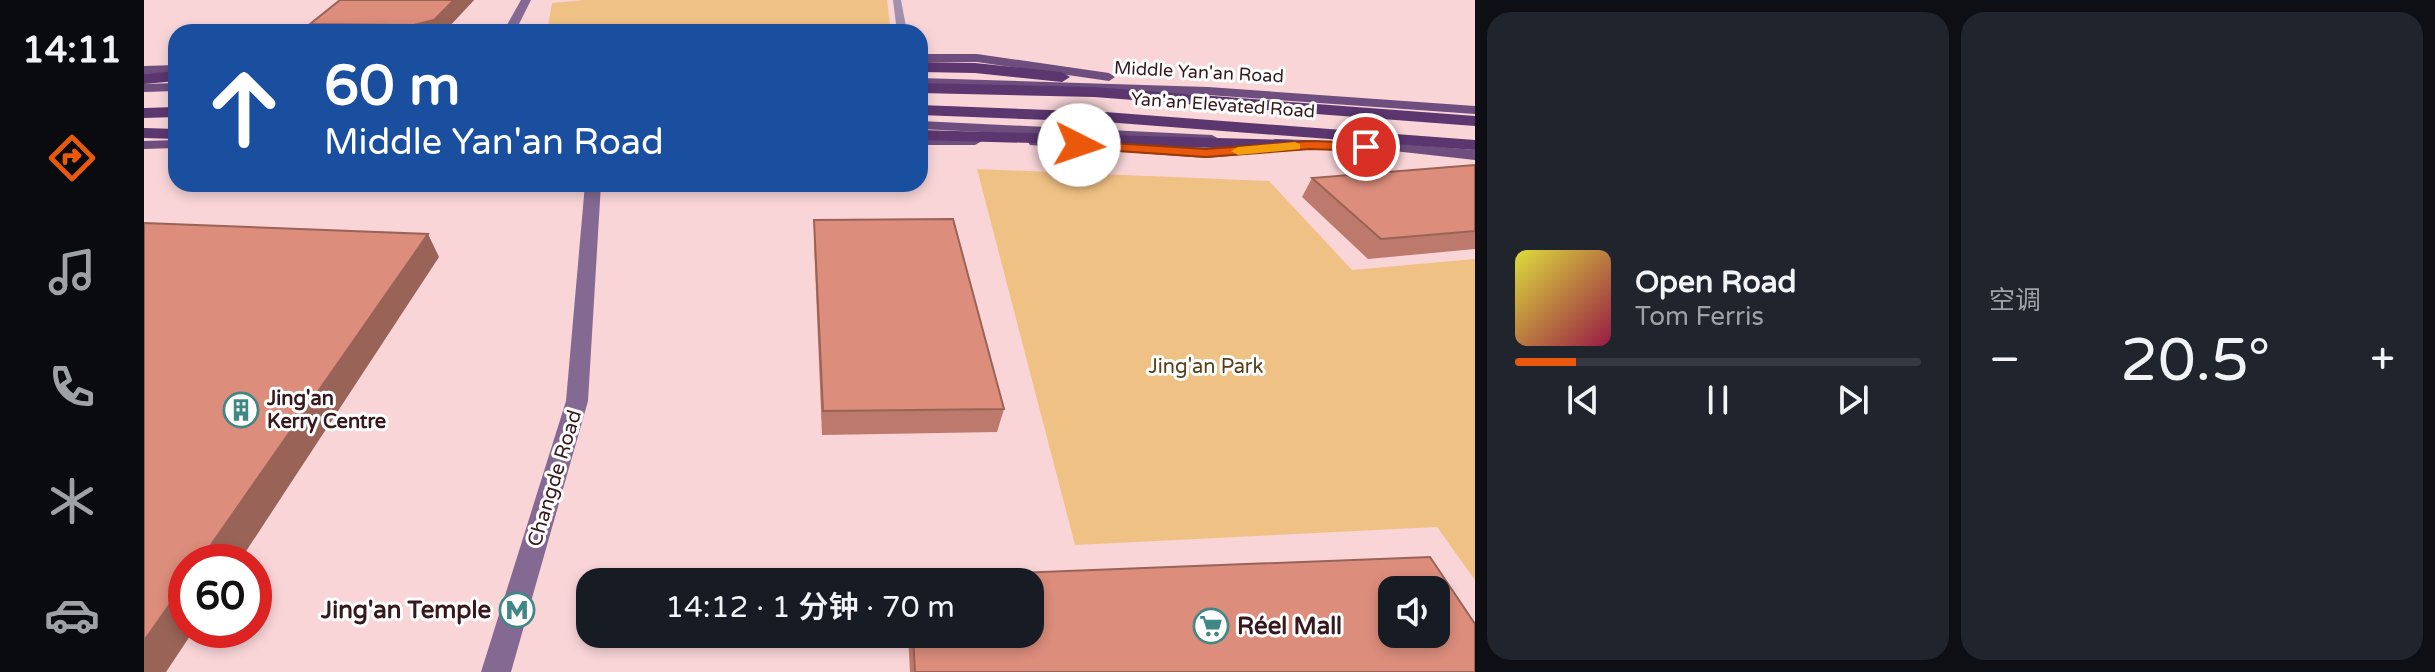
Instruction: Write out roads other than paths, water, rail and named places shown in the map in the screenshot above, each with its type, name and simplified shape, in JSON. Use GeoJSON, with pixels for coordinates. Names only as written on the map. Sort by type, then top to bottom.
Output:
{"type":"FeatureCollection","features":[{"type":"Feature","properties":{"kind":"highway"},"geometry":{"type":"LineString","coordinates":[[928,67],[975,68],[1208,91]]}},
{"type":"Feature","properties":{"kind":"highway"},"geometry":{"type":"LineString","coordinates":[[144,79],[168,77]]}},
{"type":"Feature","properties":{"kind":"highway","name":"Yan'an Elevated Road"},"geometry":{"type":"LineString","coordinates":[[928,85],[1094,92],[1475,121]]}},
{"type":"Feature","properties":{"kind":"highway"},"geometry":{"type":"LineString","coordinates":[[144,90],[168,89]]}},
{"type":"Feature","properties":{"kind":"highway","name":"Yan'an Elevated Road"},"geometry":{"type":"LineString","coordinates":[[928,110],[1105,117],[1475,145]]}},
{"type":"Feature","properties":{"kind":"highway"},"geometry":{"type":"LineString","coordinates":[[144,113],[168,112]]}},
{"type":"Feature","properties":{"kind":"highway"},"geometry":{"type":"LineString","coordinates":[[144,131],[168,131]]}},
{"type":"Feature","properties":{"kind":"highway"},"geometry":{"type":"LineString","coordinates":[[928,138],[1310,145]]}},
{"type":"Feature","properties":{"kind":"main road"},"geometry":{"type":"LineString","coordinates":[[513,24],[526,0]]}},
{"type":"Feature","properties":{"kind":"main road"},"geometry":{"type":"LineString","coordinates":[[928,58],[977,58],[1208,91]]}},
{"type":"Feature","properties":{"kind":"main road"},"geometry":{"type":"LineString","coordinates":[[144,70],[168,69]]}},
{"type":"Feature","properties":{"kind":"main road","name":"Middle Yan'an Road"},"geometry":{"type":"LineString","coordinates":[[928,85],[1208,91],[1475,110]]}},
{"type":"Feature","properties":{"kind":"main road"},"geometry":{"type":"LineString","coordinates":[[928,125],[1394,147],[1475,155]]}},
{"type":"Feature","properties":{"kind":"main road"},"geometry":{"type":"LineString","coordinates":[[928,138],[1206,153],[1310,145]]}},
{"type":"Feature","properties":{"kind":"main road"},"geometry":{"type":"LineString","coordinates":[[144,145],[168,144]]}},
{"type":"Feature","properties":{"kind":"main road","name":"Changde Road"},"geometry":{"type":"LineString","coordinates":[[496,672],[577,401],[592,192]]}},
{"type":"Feature","properties":{"kind":"lane"},"geometry":{"type":"LineString","coordinates":[[897,0],[901,24]]}},
{"type":"Feature","properties":{"kind":"place","name":"Jing'an Kerry Centre"},"geometry":{"type":"Point","coordinates":[241,410]}},
{"type":"Feature","properties":{"kind":"place","name":"Jing'an Temple"},"geometry":{"type":"Point","coordinates":[517,610]}},
{"type":"Feature","properties":{"kind":"place","name":"Réel Mall"},"geometry":{"type":"Point","coordinates":[1211,626]}},
{"type":"Feature","properties":{"kind":"park label","name":"Jing'an Park"},"geometry":{"type":"Point","coordinates":[1206,366]}}]}
